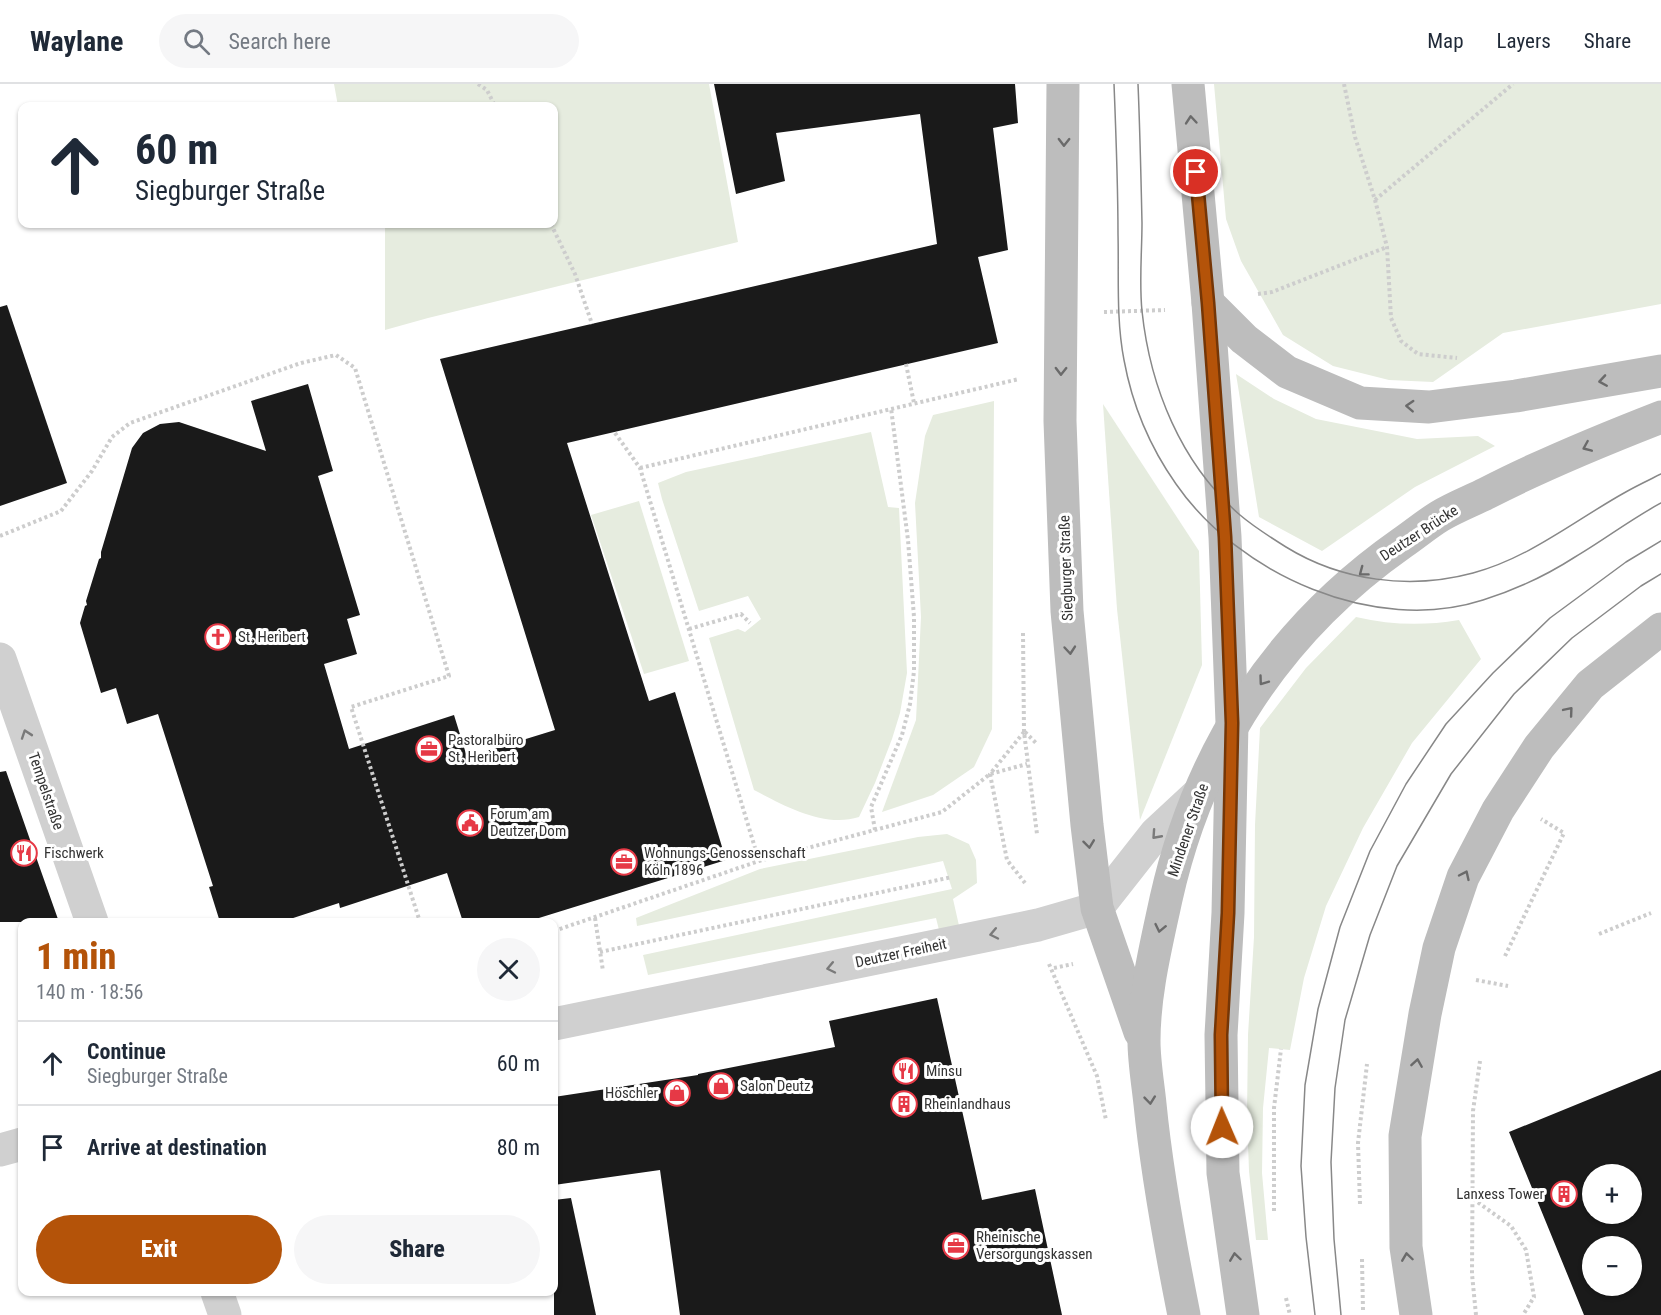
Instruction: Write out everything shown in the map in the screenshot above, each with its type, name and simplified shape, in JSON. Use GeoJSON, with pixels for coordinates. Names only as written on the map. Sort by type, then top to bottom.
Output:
{"type":"FeatureCollection","features":[{"type":"Feature","properties":{"kind":"main road","name":"Siegburger Straße"},"geometry":{"type":"LineString","coordinates":[[1063,84],[1060,421],[1066,611],[1097,908],[1144,1042]]}},
{"type":"Feature","properties":{"kind":"main road"},"geometry":{"type":"LineString","coordinates":[[1188,84],[1208,303],[1225,537],[1232,723]]}},
{"type":"Feature","properties":{"kind":"main road"},"geometry":{"type":"LineString","coordinates":[[1208,303],[1244,339],[1287,372],[1360,403],[1429,407],[1516,396],[1661,371]]}},
{"type":"Feature","properties":{"kind":"main road","name":"Deutzer Brücke"},"geometry":{"type":"LineString","coordinates":[[1232,723],[1293,639],[1342,589],[1395,548],[1439,517],[1530,471],[1661,417]]}},
{"type":"Feature","properties":{"kind":"main road"},"geometry":{"type":"LineString","coordinates":[[1416,1315],[1406,1247],[1405,1136],[1425,1014],[1439,948],[1463,877],[1498,810],[1539,747],[1590,685],[1661,629]]}},
{"type":"Feature","properties":{"kind":"main road","name":"Mindener Straße"},"geometry":{"type":"LineString","coordinates":[[1184,1315],[1155,1147],[1144,1042],[1150,973],[1172,871],[1197,794],[1232,723]]}},
{"type":"Feature","properties":{"kind":"main road","name":"Mindener Straße"},"geometry":{"type":"LineString","coordinates":[[1232,723],[1228,913],[1221,1035],[1223,1173],[1243,1315]]}},
{"type":"Feature","properties":{"kind":"street","name":"Tempelstraße"},"geometry":{"type":"LineString","coordinates":[[0,659],[91,918]]}},
{"type":"Feature","properties":{"kind":"street"},"geometry":{"type":"LineString","coordinates":[[1097,908],[1156,833],[1197,794]]}},
{"type":"Feature","properties":{"kind":"street","name":"Deutzer Freiheit"},"geometry":{"type":"LineString","coordinates":[[558,1023],[1027,927],[1097,908]]}},
{"type":"Feature","properties":{"kind":"street"},"geometry":{"type":"LineString","coordinates":[[0,1150],[18,1145]]}},
{"type":"Feature","properties":{"kind":"street"},"geometry":{"type":"LineString","coordinates":[[219,1296],[225,1315]]}},
{"type":"Feature","properties":{"kind":"path"},"geometry":{"type":"LineString","coordinates":[[478,84],[487,90],[493,102]]}},
{"type":"Feature","properties":{"kind":"path"},"geometry":{"type":"LineString","coordinates":[[1344,84],[1355,137],[1387,247],[1391,318],[1401,341],[1418,354],[1462,358]]}},
{"type":"Feature","properties":{"kind":"path"},"geometry":{"type":"LineString","coordinates":[[1375,200],[1513,84]]}},
{"type":"Feature","properties":{"kind":"path"},"geometry":{"type":"LineString","coordinates":[[553,228],[575,274],[592,324]]}},
{"type":"Feature","properties":{"kind":"path"},"geometry":{"type":"LineString","coordinates":[[1100,312],[1166,310],[1272,292],[1387,247]]}},
{"type":"Feature","properties":{"kind":"path"},"geometry":{"type":"LineString","coordinates":[[0,536],[61,511],[92,471],[112,437],[130,423],[301,363],[336,355],[355,368],[449,676],[351,707],[419,918]]}},
{"type":"Feature","properties":{"kind":"path"},"geometry":{"type":"LineString","coordinates":[[906,364],[914,403]]}},
{"type":"Feature","properties":{"kind":"path"},"geometry":{"type":"LineString","coordinates":[[640,468],[1022,378]]}},
{"type":"Feature","properties":{"kind":"path"},"geometry":{"type":"LineString","coordinates":[[875,830],[871,807],[902,735],[910,704],[914,671],[914,617],[908,540],[891,408]]}},
{"type":"Feature","properties":{"kind":"path"},"geometry":{"type":"LineString","coordinates":[[615,433],[640,468],[759,861]]}},
{"type":"Feature","properties":{"kind":"path"},"geometry":{"type":"LineString","coordinates":[[689,629],[741,614],[750,623]]}},
{"type":"Feature","properties":{"kind":"path"},"geometry":{"type":"LineString","coordinates":[[558,930],[759,861],[942,812],[990,774],[1024,732],[1036,834]]}},
{"type":"Feature","properties":{"kind":"path"},"geometry":{"type":"LineString","coordinates":[[990,774],[1027,764]]}},
{"type":"Feature","properties":{"kind":"path"},"geometry":{"type":"LineString","coordinates":[[990,774],[1007,860],[1027,885]]}},
{"type":"Feature","properties":{"kind":"path"},"geometry":{"type":"LineString","coordinates":[[1505,956],[1564,833],[1538,818]]}},
{"type":"Feature","properties":{"kind":"path"},"geometry":{"type":"LineString","coordinates":[[595,918],[600,952],[952,877]]}},
{"type":"Feature","properties":{"kind":"path"},"geometry":{"type":"LineString","coordinates":[[1599,934],[1651,913]]}},
{"type":"Feature","properties":{"kind":"path"},"geometry":{"type":"LineString","coordinates":[[1051,968],[1097,1076]]}},
{"type":"Feature","properties":{"kind":"path"},"geometry":{"type":"LineString","coordinates":[[1466,978],[1508,986]]}},
{"type":"Feature","properties":{"kind":"path"},"geometry":{"type":"LineString","coordinates":[[1274,1217],[1274,1108],[1281,1049]]}},
{"type":"Feature","properties":{"kind":"path"},"geometry":{"type":"LineString","coordinates":[[1476,1315],[1472,1274],[1473,1111],[1480,1060]]}},
{"type":"Feature","properties":{"kind":"path"},"geometry":{"type":"LineString","coordinates":[[1473,1199],[1510,1226],[1526,1251],[1534,1297],[1523,1315]]}},
{"type":"Feature","properties":{"kind":"path"},"geometry":{"type":"LineString","coordinates":[[1285,1292],[1290,1315]]}},
{"type":"Feature","properties":{"kind":"shaded area"},"geometry":{"type":"Polygon","coordinates":[[[334,84],[709,84],[738,242],[385,330],[385,228],[558,228],[558,102],[337,102],[334,84]]]}},
{"type":"Feature","properties":{"kind":"shaded area"},"geometry":{"type":"Polygon","coordinates":[[[1214,84],[1661,84],[1661,304],[1503,333],[1433,382],[1389,380],[1333,366],[1283,335],[1241,261],[1226,219],[1214,84]]]}},
{"type":"Feature","properties":{"kind":"shaded area"},"geometry":{"type":"Polygon","coordinates":[[[1236,374],[1274,399],[1316,419],[1417,439],[1478,436],[1495,446],[1415,487],[1322,551],[1259,517],[1236,374]]]}},
{"type":"Feature","properties":{"kind":"shaded area"},"geometry":{"type":"Polygon","coordinates":[[[994,401],[992,729],[974,767],[933,795],[882,812],[916,720],[921,617],[915,503],[925,436],[933,415],[994,401]]]}},
{"type":"Feature","properties":{"kind":"shaded area"},"geometry":{"type":"Polygon","coordinates":[[[1103,404],[1199,551],[1202,665],[1140,820],[1117,609],[1103,404]]]}},
{"type":"Feature","properties":{"kind":"shaded area"},"geometry":{"type":"Polygon","coordinates":[[[871,432],[888,507],[899,508],[907,673],[900,713],[892,739],[859,817],[832,820],[805,814],[754,790],[709,638],[738,629],[745,632],[761,619],[748,596],[699,611],[658,483],[686,472],[871,432]]]}},
{"type":"Feature","properties":{"kind":"shaded area"},"geometry":{"type":"Polygon","coordinates":[[[639,501],[689,661],[644,674],[591,515],[639,501]]]}},
{"type":"Feature","properties":{"kind":"shaded area"},"geometry":{"type":"Polygon","coordinates":[[[1356,617],[1407,624],[1459,620],[1481,659],[1412,743],[1363,828],[1326,906],[1304,978],[1290,1050],[1269,1048],[1263,1108],[1262,1173],[1268,1240],[1256,1240],[1249,1171],[1247,1116],[1260,728],[1306,668],[1356,617]]]}},
{"type":"Feature","properties":{"kind":"shaded area"},"geometry":{"type":"Polygon","coordinates":[[[947,834],[969,844],[976,860],[977,883],[953,899],[960,930],[940,934],[936,918],[648,975],[643,955],[952,889],[943,861],[637,926],[636,918],[760,869],[918,837],[947,834]]]}},
{"type":"Feature","properties":{"kind":"building"},"geometry":{"type":"Polygon","coordinates":[[[714,84],[1015,84],[1018,123],[993,128],[1008,250],[978,257],[998,343],[567,443],[649,701],[675,692],[726,860],[539,918],[462,918],[447,873],[340,908],[339,903],[293,918],[219,918],[209,887],[213,886],[158,714],[127,724],[116,688],[101,693],[80,623],[132,448],[143,433],[160,424],[179,422],[266,451],[251,401],[308,384],[333,471],[318,476],[360,615],[347,619],[357,654],[324,664],[349,749],[454,715],[467,757],[555,730],[440,359],[937,244],[920,114],[776,133],[785,181],[736,194],[714,84]]]}},
{"type":"Feature","properties":{"kind":"building"},"geometry":{"type":"Polygon","coordinates":[[[7,305],[67,483],[0,506],[0,307],[7,305]]]}},
{"type":"Feature","properties":{"kind":"building"},"geometry":{"type":"Polygon","coordinates":[[[6,771],[58,918],[18,918],[18,922],[0,922],[0,772],[6,771]]]}},
{"type":"Feature","properties":{"kind":"building"},"geometry":{"type":"Polygon","coordinates":[[[937,998],[982,1200],[1035,1189],[1062,1315],[680,1315],[660,1170],[558,1184],[558,1096],[698,1075],[835,1047],[829,1021],[937,998]]]}},
{"type":"Feature","properties":{"kind":"building","name":"Lanxess Tower"},"geometry":{"type":"Polygon","coordinates":[[[1661,1070],[1661,1315],[1584,1315],[1509,1132],[1661,1070]]]}},
{"type":"Feature","properties":{"kind":"building"},"geometry":{"type":"Polygon","coordinates":[[[571,1198],[596,1315],[554,1315],[554,1296],[558,1296],[558,1200],[571,1198]]]}},
{"type":"Feature","properties":{"kind":"tram line"},"geometry":{"type":"LineString","coordinates":[[1114,84],[1119,313],[1121,345],[1127,376],[1143,425],[1167,470],[1203,517],[1235,545],[1272,570],[1313,589],[1355,603],[1398,609],[1441,609],[1483,600],[1530,582],[1564,564],[1661,503]]}},
{"type":"Feature","properties":{"kind":"tram line"},"geometry":{"type":"LineString","coordinates":[[1138,84],[1142,223],[1141,300],[1152,368],[1172,422],[1185,448],[1219,495],[1251,524],[1307,559],[1330,568],[1376,579],[1425,581],[1473,573],[1513,558],[1661,474]]}},
{"type":"Feature","properties":{"kind":"tram line"},"geometry":{"type":"LineString","coordinates":[[1315,1315],[1301,1166],[1305,1085],[1318,1009],[1340,927],[1370,851],[1406,784],[1446,724],[1493,673],[1550,618],[1626,562],[1661,541]]}},
{"type":"Feature","properties":{"kind":"tram line"},"geometry":{"type":"LineString","coordinates":[[1341,1315],[1334,1239],[1331,1162],[1335,1088],[1345,1020],[1370,935],[1397,866],[1451,774],[1514,694],[1572,638],[1641,586],[1661,574]]}},
{"type":"Feature","properties":{"kind":"place","name":"St. Heribert"},"geometry":{"type":"Point","coordinates":[218,637]}},
{"type":"Feature","properties":{"kind":"place","name":"Pastoralbüro St. Heribert"},"geometry":{"type":"Point","coordinates":[429,749]}},
{"type":"Feature","properties":{"kind":"place","name":"Forum am Deutzer Dom"},"geometry":{"type":"Point","coordinates":[470,823]}},
{"type":"Feature","properties":{"kind":"place","name":"Fischwerk"},"geometry":{"type":"Point","coordinates":[24,853]}},
{"type":"Feature","properties":{"kind":"place","name":"Wohnungs-Genossenschaft Köln 1896"},"geometry":{"type":"Point","coordinates":[624,862]}},
{"type":"Feature","properties":{"kind":"place","name":"Minsu"},"geometry":{"type":"Point","coordinates":[906,1071]}},
{"type":"Feature","properties":{"kind":"place","name":"Salon Deutz"},"geometry":{"type":"Point","coordinates":[721,1086]}},
{"type":"Feature","properties":{"kind":"place","name":"Höschler"},"geometry":{"type":"Point","coordinates":[677,1093]}},
{"type":"Feature","properties":{"kind":"place","name":"Rheinlandhaus"},"geometry":{"type":"Point","coordinates":[904,1104]}},
{"type":"Feature","properties":{"kind":"place","name":"Lanxess Tower"},"geometry":{"type":"Point","coordinates":[1564,1194]}},
{"type":"Feature","properties":{"kind":"place","name":"Rheinische Versorgungskassen"},"geometry":{"type":"Point","coordinates":[956,1246]}},
{"type":"Feature","properties":{"kind":"route"},"geometry":{"type":"LineString","coordinates":[[1196,172],[1225,537],[1232,723],[1228,913],[1221,1035],[1222,1127]]}}]}
